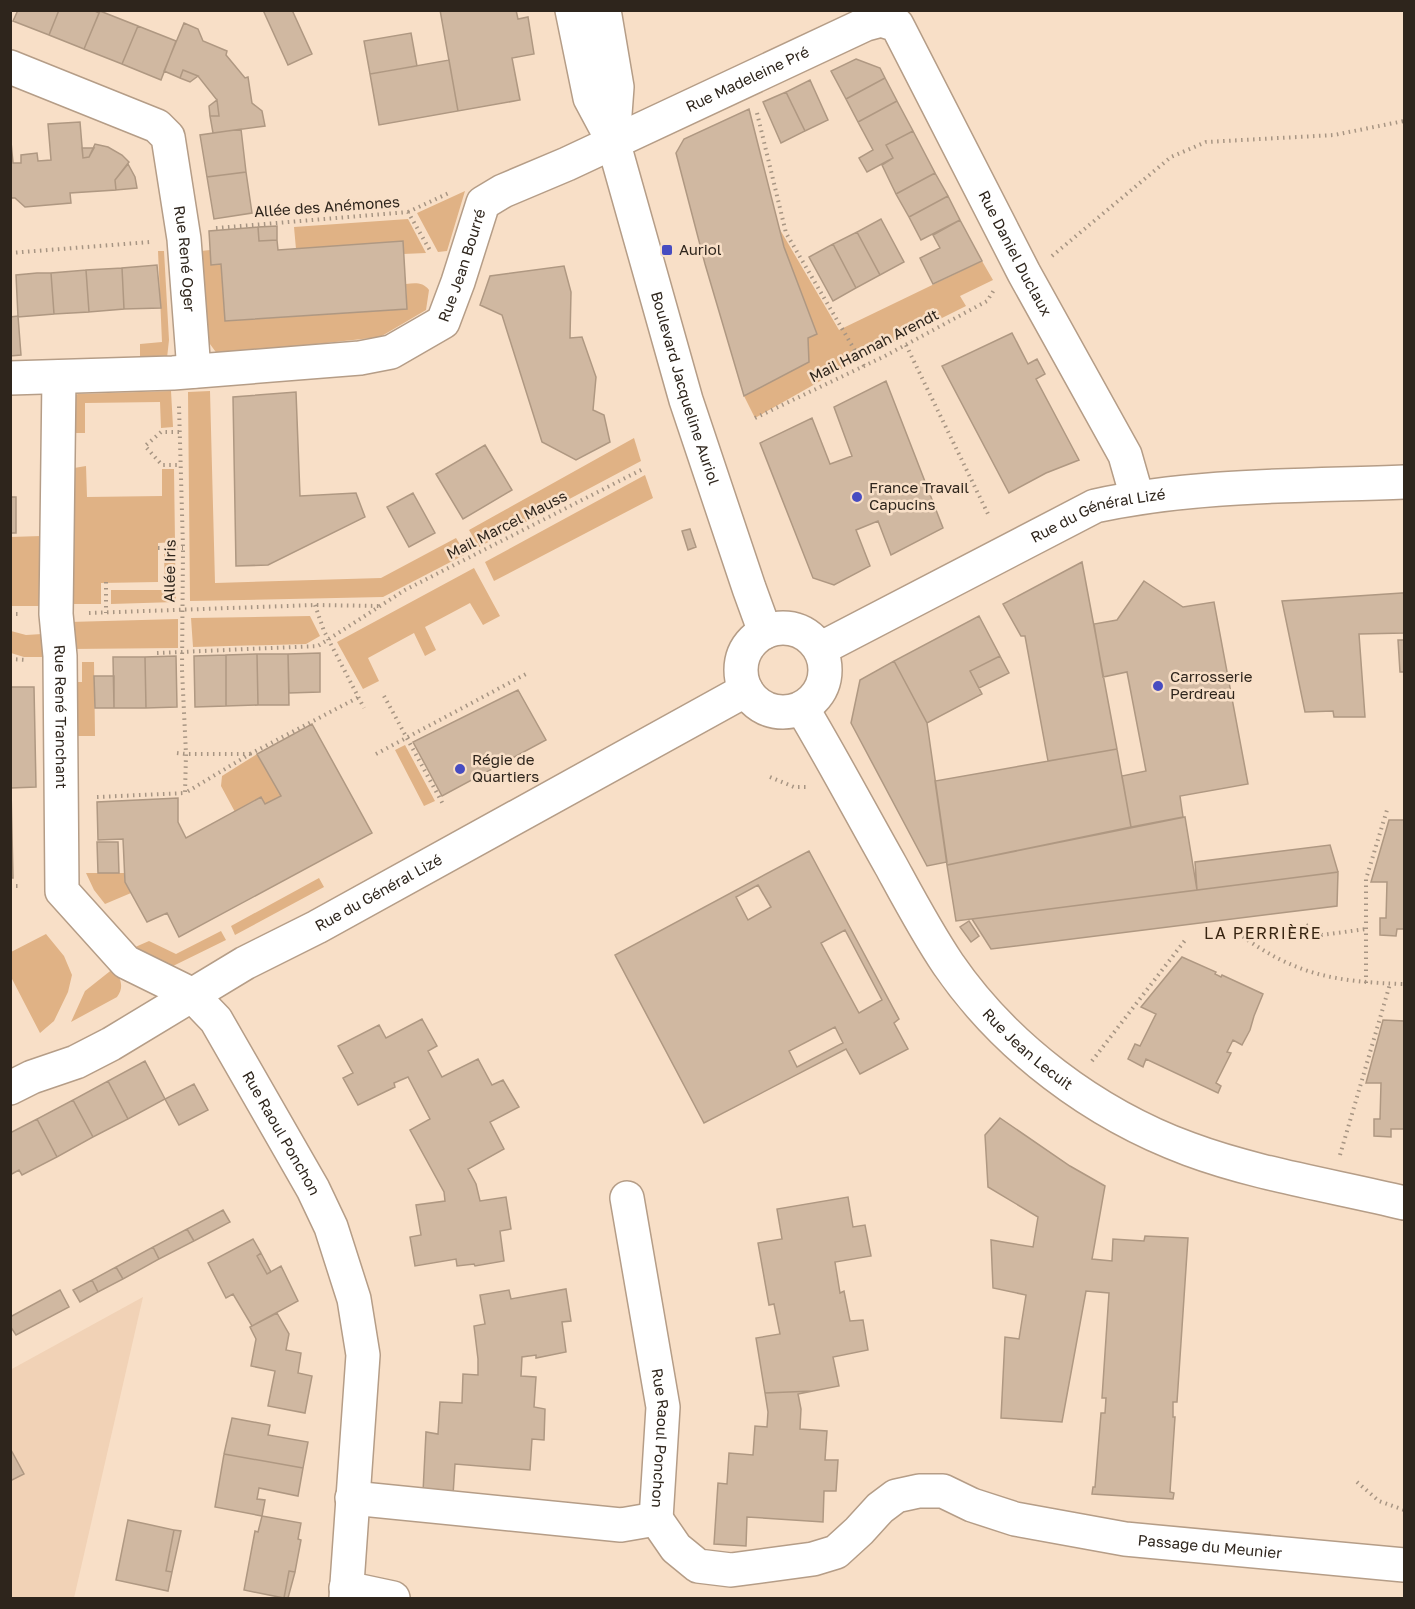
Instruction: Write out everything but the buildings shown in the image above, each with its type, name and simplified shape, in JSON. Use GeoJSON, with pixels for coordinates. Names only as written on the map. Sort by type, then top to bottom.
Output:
{"type":"FeatureCollection","features":[{"type":"Feature","properties":{"kind":"street","name":"Boulevard Jacqueline Auriol"},"geometry":{"type":"LineString","coordinates":[[572,10],[590,98],[613,141],[692,420],[765,632]]}},
{"type":"Feature","properties":{"kind":"street","name":"Boulevard Jacqueline Auriol"},"geometry":{"type":"LineString","coordinates":[[604,10],[617,87],[613,141]]}},
{"type":"Feature","properties":{"kind":"street","name":"Rue Madeleine Pré"},"geometry":{"type":"LineString","coordinates":[[613,141],[843,22],[866,24],[881,20]]}},
{"type":"Feature","properties":{"kind":"street","name":"Rue Daniel Duclaux"},"geometry":{"type":"LineString","coordinates":[[881,20],[897,25],[1024,273],[1125,455],[1137,497]]}},
{"type":"Feature","properties":{"kind":"street","name":"Rue René Oger"},"geometry":{"type":"LineString","coordinates":[[10,67],[157,126],[168,137],[184,239],[194,371]]}},
{"type":"Feature","properties":{"kind":"street","name":"Rue Jean Bourré"},"geometry":{"type":"LineString","coordinates":[[194,371],[360,358],[391,352],[416,339],[443,322],[483,203],[503,191],[567,164],[613,141]]}},
{"type":"Feature","properties":{"kind":"street"},"geometry":{"type":"LineString","coordinates":[[10,378],[194,371]]}},
{"type":"Feature","properties":{"kind":"street","name":"Rue René Tranchant"},"geometry":{"type":"LineString","coordinates":[[59,377],[56,614],[60,656],[62,891],[126,962],[191,994]]}},
{"type":"Feature","properties":{"kind":"street","name":"Rue du Général Lizé"},"geometry":{"type":"LineString","coordinates":[[820,649],[1095,506],[1137,497],[1203,490],[1404,482]]}},
{"type":"Feature","properties":{"kind":"street"},"geometry":{"type":"LineString","coordinates":[[790,629],[802,633],[820,649],[825,662],[825,676],[821,689],[813,700],[802,708],[789,712],[776,712],[753,701],[741,677],[743,657],[754,640],[765,632],[790,629]]}},
{"type":"Feature","properties":{"kind":"street","name":"Rue du Général Lizé"},"geometry":{"type":"LineString","coordinates":[[10,1088],[32,1077],[84,1058],[191,994],[746,690]]}},
{"type":"Feature","properties":{"kind":"street","name":"Rue Jean Lecuit"},"geometry":{"type":"LineString","coordinates":[[802,708],[926,930],[949,966],[1005,1031],[1037,1060],[1108,1110],[1188,1149],[1230,1162],[1404,1203]]}},
{"type":"Feature","properties":{"kind":"street","name":"Rue Raoul Ponchon"},"geometry":{"type":"LineString","coordinates":[[191,994],[216,1020],[226,1035],[313,1189],[331,1227],[354,1299],[363,1355],[346,1594]]}},
{"type":"Feature","properties":{"kind":"street","name":"Rue Raoul Ponchon"},"geometry":{"type":"LineString","coordinates":[[352,1498],[621,1525],[656,1519],[663,1407],[627,1198]]}},
{"type":"Feature","properties":{"kind":"street","name":"Passage du Meunier"},"geometry":{"type":"LineString","coordinates":[[656,1519],[676,1548],[698,1566],[731,1570],[813,1559],[836,1552],[880,1508],[896,1497],[919,1491],[944,1491],[972,1505],[1015,1519],[1125,1539],[1404,1565]]}},
{"type":"Feature","properties":{"kind":"street"},"geometry":{"type":"LineString","coordinates":[[346,1594],[393,1599]]}},
{"type":"Feature","properties":{"kind":"path"},"geometry":{"type":"LineString","coordinates":[[756,110],[786,233],[864,366]]}},
{"type":"Feature","properties":{"kind":"path"},"geometry":{"type":"LineString","coordinates":[[1046,261],[1171,157],[1206,142],[1334,135],[1404,121]]}},
{"type":"Feature","properties":{"kind":"path"},"geometry":{"type":"LineString","coordinates":[[408,212],[460,188]]}},
{"type":"Feature","properties":{"kind":"path","name":"Allée des Anémones"},"geometry":{"type":"LineString","coordinates":[[213,228],[408,212],[431,253]]}},
{"type":"Feature","properties":{"kind":"path"},"geometry":{"type":"LineString","coordinates":[[10,253],[159,241]]}},
{"type":"Feature","properties":{"kind":"path","name":"Mail Hannah Arendt"},"geometry":{"type":"LineString","coordinates":[[755,418],[906,345],[987,301],[996,286]]}},
{"type":"Feature","properties":{"kind":"path"},"geometry":{"type":"LineString","coordinates":[[906,345],[988,514]]}},
{"type":"Feature","properties":{"kind":"path","name":"Allée Iris"},"geometry":{"type":"LineString","coordinates":[[178,400],[183,548],[182,652],[186,754],[185,793]]}},
{"type":"Feature","properties":{"kind":"path"},"geometry":{"type":"LineString","coordinates":[[180,432],[161,432],[145,446],[162,465],[180,465]]}},
{"type":"Feature","properties":{"kind":"path","name":"Mail Marcel Mauss"},"geometry":{"type":"LineString","coordinates":[[157,653],[318,646],[405,590],[645,468]]}},
{"type":"Feature","properties":{"kind":"path"},"geometry":{"type":"LineString","coordinates":[[158,548],[183,548]]}},
{"type":"Feature","properties":{"kind":"path"},"geometry":{"type":"LineString","coordinates":[[105,582],[106,613]]}},
{"type":"Feature","properties":{"kind":"path"},"geometry":{"type":"LineString","coordinates":[[10,614],[106,613],[315,605],[380,606]]}},
{"type":"Feature","properties":{"kind":"path"},"geometry":{"type":"LineString","coordinates":[[315,605],[328,640],[364,708]]}},
{"type":"Feature","properties":{"kind":"path"},"geometry":{"type":"LineString","coordinates":[[376,754],[526,674]]}},
{"type":"Feature","properties":{"kind":"path"},"geometry":{"type":"LineString","coordinates":[[384,696],[444,806]]}},
{"type":"Feature","properties":{"kind":"path"},"geometry":{"type":"LineString","coordinates":[[97,797],[185,793],[250,754],[359,697]]}},
{"type":"Feature","properties":{"kind":"path"},"geometry":{"type":"LineString","coordinates":[[177,753],[250,754]]}},
{"type":"Feature","properties":{"kind":"path"},"geometry":{"type":"LineString","coordinates":[[770,777],[794,787],[809,788]]}},
{"type":"Feature","properties":{"kind":"path"},"geometry":{"type":"LineString","coordinates":[[1366,983],[1366,879],[1387,810]]}},
{"type":"Feature","properties":{"kind":"path"},"geometry":{"type":"LineString","coordinates":[[10,886],[18,886]]}},
{"type":"Feature","properties":{"kind":"path"},"geometry":{"type":"LineString","coordinates":[[1306,925],[1322,935],[1366,929]]}},
{"type":"Feature","properties":{"kind":"path"},"geometry":{"type":"LineString","coordinates":[[1238,933],[1260,949],[1289,965],[1319,975],[1366,983],[1404,984]]}},
{"type":"Feature","properties":{"kind":"path"},"geometry":{"type":"LineString","coordinates":[[1091,1062],[1186,939]]}},
{"type":"Feature","properties":{"kind":"path"},"geometry":{"type":"LineString","coordinates":[[1338,1164],[1390,984]]}},
{"type":"Feature","properties":{"kind":"path"},"geometry":{"type":"LineString","coordinates":[[1357,1482],[1379,1501],[1404,1510]]}},
{"type":"Feature","properties":{"kind":"shaded area"},"geometry":{"type":"Polygon","coordinates":[[[465,191],[447,251],[438,252],[417,213],[465,191]]]}},
{"type":"Feature","properties":{"kind":"shaded area"},"geometry":{"type":"Polygon","coordinates":[[[408,219],[426,253],[296,249],[294,227],[408,219]]]}},
{"type":"Feature","properties":{"kind":"shaded area"},"geometry":{"type":"Polygon","coordinates":[[[779,228],[839,330],[982,261],[993,280],[960,296],[966,306],[854,362],[755,418],[744,396],[808,338],[817,334],[779,228]]]}},
{"type":"Feature","properties":{"kind":"shaded area"},"geometry":{"type":"Polygon","coordinates":[[[210,250],[221,264],[225,321],[407,309],[406,284],[413,283],[421,284],[429,290],[426,310],[380,337],[218,355],[207,340],[201,251],[210,250]]]}},
{"type":"Feature","properties":{"kind":"shaded area"},"geometry":{"type":"Polygon","coordinates":[[[158,251],[164,251],[169,340],[167,358],[140,360],[140,344],[162,342],[158,251]]]}},
{"type":"Feature","properties":{"kind":"shaded area"},"geometry":{"type":"Polygon","coordinates":[[[171,391],[173,427],[161,428],[160,402],[85,403],[85,433],[71,433],[71,397],[78,394],[171,391]]]}},
{"type":"Feature","properties":{"kind":"shaded area"},"geometry":{"type":"Polygon","coordinates":[[[210,391],[215,583],[381,578],[456,538],[466,554],[383,597],[190,601],[188,392],[210,391]]]}},
{"type":"Feature","properties":{"kind":"shaded area"},"geometry":{"type":"Polygon","coordinates":[[[634,438],[641,461],[479,547],[469,530],[634,438]]]}},
{"type":"Feature","properties":{"kind":"shaded area"},"geometry":{"type":"Polygon","coordinates":[[[86,466],[87,497],[162,496],[162,469],[174,469],[175,542],[158,543],[158,582],[101,583],[101,604],[71,604],[74,468],[86,466]]]}},
{"type":"Feature","properties":{"kind":"shaded area"},"geometry":{"type":"Polygon","coordinates":[[[645,475],[653,498],[494,581],[485,562],[645,475]]]}},
{"type":"Feature","properties":{"kind":"shaded area"},"geometry":{"type":"Polygon","coordinates":[[[41,536],[39,586],[42,606],[11,606],[10,537],[41,536]]]}},
{"type":"Feature","properties":{"kind":"shaded area"},"geometry":{"type":"Polygon","coordinates":[[[164,554],[175,554],[176,602],[111,604],[111,590],[165,590],[164,554]]]}},
{"type":"Feature","properties":{"kind":"shaded area"},"geometry":{"type":"Polygon","coordinates":[[[474,568],[500,616],[483,625],[470,603],[425,627],[436,650],[425,656],[414,633],[368,658],[379,681],[363,689],[337,642],[474,568]]]}},
{"type":"Feature","properties":{"kind":"shaded area"},"geometry":{"type":"Polygon","coordinates":[[[310,616],[320,636],[306,644],[193,647],[191,618],[310,616]]]}},
{"type":"Feature","properties":{"kind":"shaded area"},"geometry":{"type":"Polygon","coordinates":[[[178,619],[178,648],[70,649],[69,622],[178,619]]]}},
{"type":"Feature","properties":{"kind":"shaded area"},"geometry":{"type":"Polygon","coordinates":[[[11,631],[26,635],[42,634],[42,657],[24,657],[11,653],[11,631]]]}},
{"type":"Feature","properties":{"kind":"shaded area"},"geometry":{"type":"Polygon","coordinates":[[[82,662],[94,662],[95,736],[71,736],[70,682],[82,682],[82,662]]]}},
{"type":"Feature","properties":{"kind":"shaded area"},"geometry":{"type":"Polygon","coordinates":[[[405,745],[435,801],[424,806],[395,750],[405,745]]]}},
{"type":"Feature","properties":{"kind":"shaded area"},"geometry":{"type":"Polygon","coordinates":[[[257,754],[281,796],[265,804],[261,797],[235,812],[221,786],[222,776],[257,754]]]}},
{"type":"Feature","properties":{"kind":"shaded area"},"geometry":{"type":"Polygon","coordinates":[[[86,873],[124,873],[125,882],[131,893],[105,904],[94,890],[86,873]]]}},
{"type":"Feature","properties":{"kind":"shaded area"},"geometry":{"type":"Polygon","coordinates":[[[319,878],[324,887],[235,935],[231,926],[319,878]]]}},
{"type":"Feature","properties":{"kind":"shaded area"},"geometry":{"type":"Polygon","coordinates":[[[221,931],[226,940],[171,967],[133,948],[149,941],[176,954],[221,931]]]}},
{"type":"Feature","properties":{"kind":"shaded area"},"geometry":{"type":"Polygon","coordinates":[[[46,934],[64,956],[72,975],[68,992],[54,1021],[40,1033],[11,977],[11,952],[46,934]]]}},
{"type":"Feature","properties":{"kind":"shaded area"},"geometry":{"type":"Polygon","coordinates":[[[114,968],[121,986],[117,997],[71,1022],[85,991],[114,968]]]}},
{"type":"Feature","properties":{"kind":"shaded area"},"geometry":{"type":"Polygon","coordinates":[[[143,1297],[74,1598],[11,1598],[10,1370],[143,1297]]]}},
{"type":"Feature","properties":{"kind":"place","name":"Auriol"},"geometry":{"type":"Point","coordinates":[667,250]}},
{"type":"Feature","properties":{"kind":"place","name":"France Travail Capucins"},"geometry":{"type":"Point","coordinates":[857,497]}},
{"type":"Feature","properties":{"kind":"place","name":"Carrosserie Perdreau"},"geometry":{"type":"Point","coordinates":[1158,686]}},
{"type":"Feature","properties":{"kind":"place","name":"Régie de Quartiers"},"geometry":{"type":"Point","coordinates":[460,769]}},
{"type":"Feature","properties":{"kind":"district","name":"LA PERRIÈRE"},"geometry":{"type":"Point","coordinates":[1263,933]}}]}
